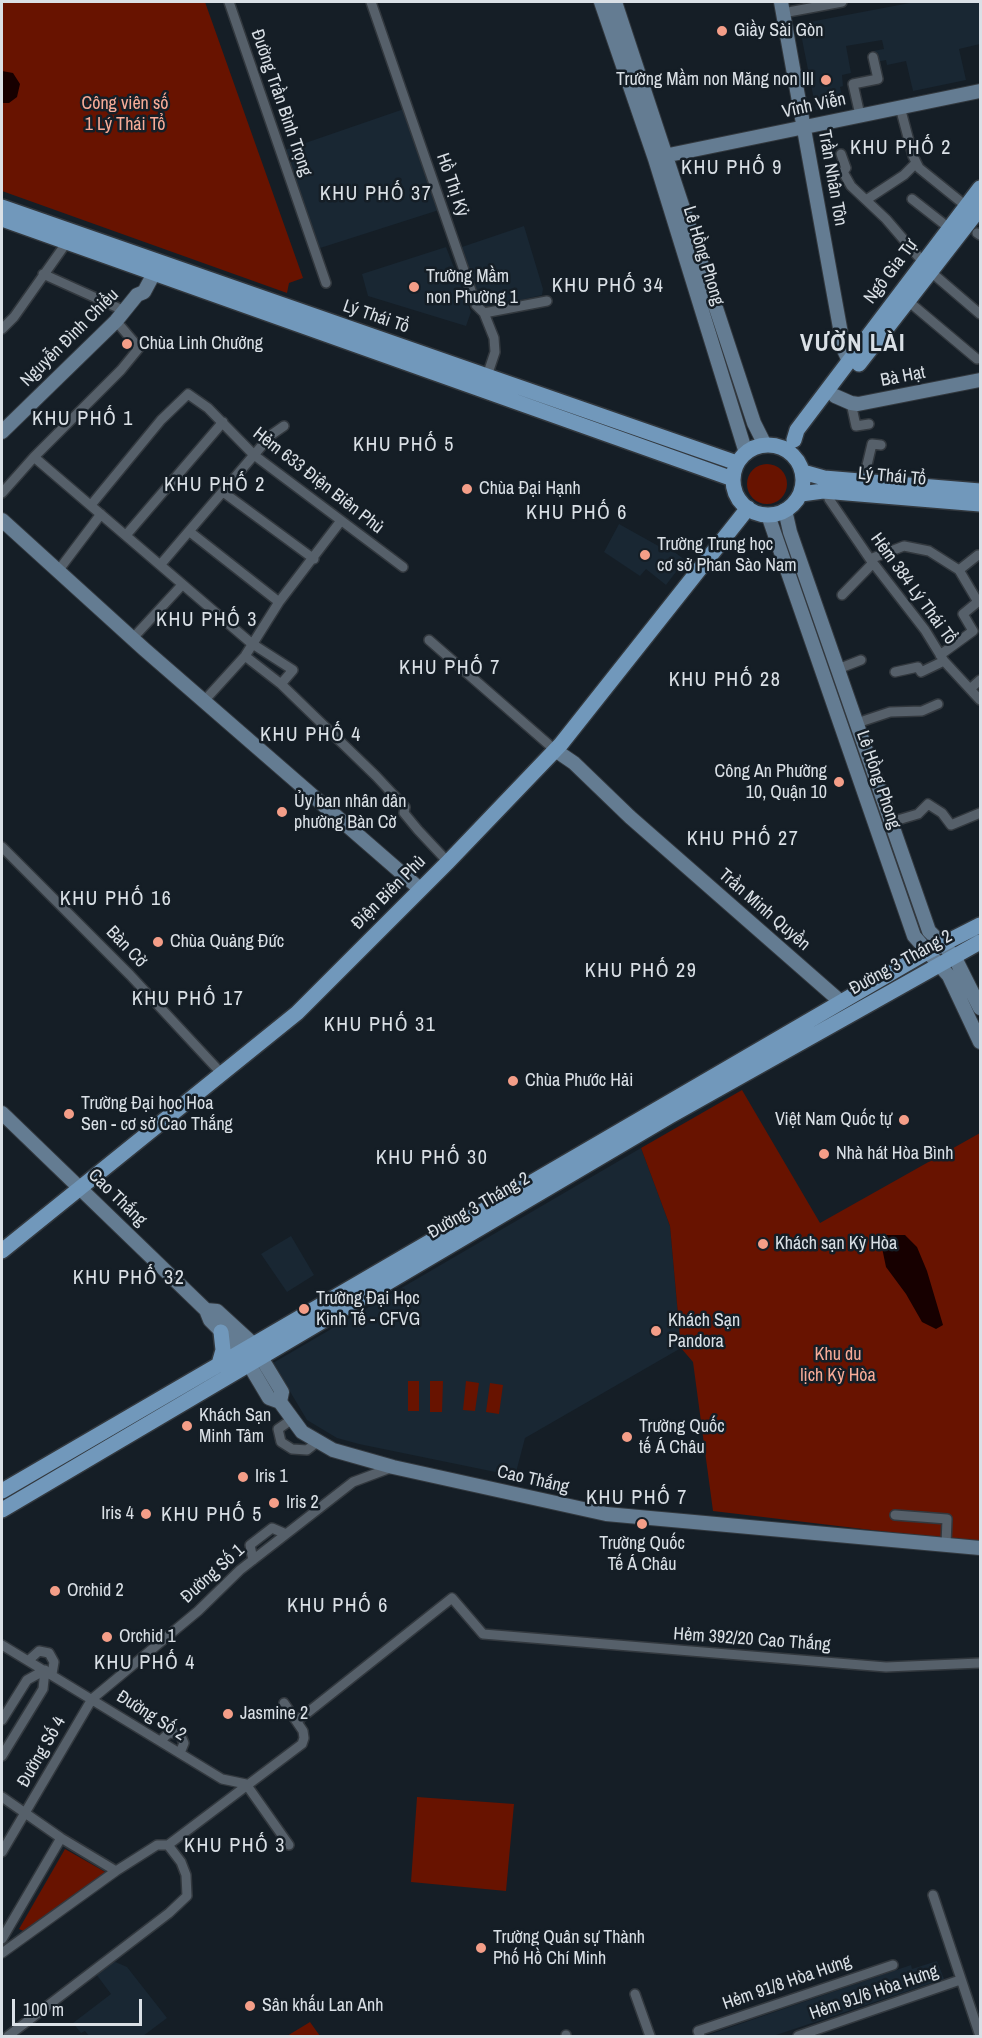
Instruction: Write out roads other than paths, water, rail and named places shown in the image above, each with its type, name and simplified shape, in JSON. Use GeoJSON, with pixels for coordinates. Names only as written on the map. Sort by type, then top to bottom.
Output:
{"type":"FeatureCollection","features":[{"type":"Feature","properties":{"kind":"main road","name":"Ngô Gia Tự"},"geometry":{"type":"LineString","coordinates":[[790,445],[797,430],[849,361],[974,207],[981,188]]}},
{"type":"Feature","properties":{"kind":"main road","name":"Lý Thái Tổ"},"geometry":{"type":"LineString","coordinates":[[2,207],[152,266],[485,383],[733,478]]}},
{"type":"Feature","properties":{"kind":"main road","name":"Ngô Gia Tự"},"geometry":{"type":"LineString","coordinates":[[790,445],[804,435],[908,301],[949,228],[974,207]]}},
{"type":"Feature","properties":{"kind":"main road","name":"Lý Thái Tổ"},"geometry":{"type":"LineString","coordinates":[[2,219],[67,242],[152,266]]}},
{"type":"Feature","properties":{"kind":"main road","name":"Lý Thái Tổ"},"geometry":{"type":"LineString","coordinates":[[485,383],[742,458]]}},
{"type":"Feature","properties":{"kind":"main road"},"geometry":{"type":"LineString","coordinates":[[765,445],[790,445],[803,472],[801,494],[785,510],[768,515],[748,508],[737,495],[733,478],[742,458],[765,445]]}},
{"type":"Feature","properties":{"kind":"main road","name":"Lý Thái Tổ"},"geometry":{"type":"LineString","coordinates":[[803,472],[824,478],[981,491]]}},
{"type":"Feature","properties":{"kind":"main road","name":"Lý Thái Tổ"},"geometry":{"type":"LineString","coordinates":[[801,494],[829,491],[981,504]]}},
{"type":"Feature","properties":{"kind":"main road","name":"Điện Biên Phủ"},"geometry":{"type":"LineString","coordinates":[[2,1251],[297,1013],[448,862],[555,750],[748,508]]}},
{"type":"Feature","properties":{"kind":"main road","name":"Đường 3 Tháng 2"},"geometry":{"type":"LineString","coordinates":[[2,1510],[251,1354],[927,952],[981,925]]}},
{"type":"Feature","properties":{"kind":"main road","name":"Đường 3 Tháng 2"},"geometry":{"type":"LineString","coordinates":[[2,1491],[219,1364],[251,1354],[947,959],[981,942]]}},
{"type":"Feature","properties":{"kind":"main road"},"geometry":{"type":"LineString","coordinates":[[219,1364],[223,1350],[221,1332]]}},
{"type":"Feature","properties":{"kind":"street","name":"Đường Trần Bình Trọng"},"geometry":{"type":"LineString","coordinates":[[229,2],[326,283]]}},
{"type":"Feature","properties":{"kind":"street","name":"Hồ Thị Kỷ"},"geometry":{"type":"LineString","coordinates":[[371,2],[476,305],[484,313],[496,344],[485,383]]}},
{"type":"Feature","properties":{"kind":"street","name":"Lê Hồng Phong"},"geometry":{"type":"LineString","coordinates":[[601,2],[660,157],[754,423],[765,445]]}},
{"type":"Feature","properties":{"kind":"street","name":"Lê Hồng Phong"},"geometry":{"type":"LineString","coordinates":[[615,2],[742,458]]}},
{"type":"Feature","properties":{"kind":"street"},"geometry":{"type":"LineString","coordinates":[[782,7],[842,2]]}},
{"type":"Feature","properties":{"kind":"street","name":"Trần Nhân Tôn"},"geometry":{"type":"LineString","coordinates":[[782,7],[844,350],[849,361]]}},
{"type":"Feature","properties":{"kind":"street"},"geometry":{"type":"LineString","coordinates":[[860,115],[853,84],[878,79],[873,57]]}},
{"type":"Feature","properties":{"kind":"street","name":"Vĩnh Viễn"},"geometry":{"type":"LineString","coordinates":[[660,157],[981,91]]}},
{"type":"Feature","properties":{"kind":"street"},"geometry":{"type":"LineString","coordinates":[[900,106],[916,163],[974,207]]}},
{"type":"Feature","properties":{"kind":"street"},"geometry":{"type":"LineString","coordinates":[[841,154],[846,168],[843,172],[851,186],[927,267],[981,314]]}},
{"type":"Feature","properties":{"kind":"street"},"geometry":{"type":"LineString","coordinates":[[866,200],[904,175],[916,163]]}},
{"type":"Feature","properties":{"kind":"street"},"geometry":{"type":"LineString","coordinates":[[912,199],[949,228]]}},
{"type":"Feature","properties":{"kind":"street"},"geometry":{"type":"LineString","coordinates":[[2,329],[14,317],[67,242]]}},
{"type":"Feature","properties":{"kind":"street","name":"Nguyễn Đình Chiểu"},"geometry":{"type":"LineString","coordinates":[[2,432],[121,316],[137,295],[137,289],[152,266]]}},
{"type":"Feature","properties":{"kind":"street"},"geometry":{"type":"LineString","coordinates":[[2,494],[34,457],[93,400],[139,348],[121,316],[44,274]]}},
{"type":"Feature","properties":{"kind":"street"},"geometry":{"type":"LineString","coordinates":[[484,313],[547,301]]}},
{"type":"Feature","properties":{"kind":"street"},"geometry":{"type":"LineString","coordinates":[[908,301],[977,359]]}},
{"type":"Feature","properties":{"kind":"street","name":"Bà Hạt"},"geometry":{"type":"LineString","coordinates":[[851,403],[981,380]]}},
{"type":"Feature","properties":{"kind":"street","name":"Hẻm 633 Ðiện Biên Phủ"},"geometry":{"type":"LineString","coordinates":[[91,505],[162,420],[188,394],[223,422],[254,455],[340,522],[403,567]]}},
{"type":"Feature","properties":{"kind":"street"},"geometry":{"type":"LineString","coordinates":[[835,396],[851,403],[856,426],[868,424]]}},
{"type":"Feature","properties":{"kind":"street"},"geometry":{"type":"LineString","coordinates":[[127,534],[223,422]]}},
{"type":"Feature","properties":{"kind":"street"},"geometry":{"type":"LineString","coordinates":[[161,564],[271,435],[284,426]]}},
{"type":"Feature","properties":{"kind":"street"},"geometry":{"type":"LineString","coordinates":[[863,482],[872,444],[881,446]]}},
{"type":"Feature","properties":{"kind":"street"},"geometry":{"type":"LineString","coordinates":[[34,457],[127,534],[182,585],[251,643],[293,670],[281,684]]}},
{"type":"Feature","properties":{"kind":"street","name":"Hẻm 384 Lý Thái Tổ"},"geometry":{"type":"LineString","coordinates":[[829,491],[829,499],[871,561],[925,630],[942,658],[981,700]]}},
{"type":"Feature","properties":{"kind":"street"},"geometry":{"type":"LineString","coordinates":[[223,492],[314,559]]}},
{"type":"Feature","properties":{"kind":"street","name":"Lê Hồng Phong"},"geometry":{"type":"LineString","coordinates":[[785,510],[790,532],[929,930],[941,944],[981,1042]]}},
{"type":"Feature","properties":{"kind":"street"},"geometry":{"type":"LineString","coordinates":[[58,571],[101,514]]}},
{"type":"Feature","properties":{"kind":"street","name":"Lê Hồng Phong"},"geometry":{"type":"LineString","coordinates":[[768,515],[914,936],[927,952],[947,959],[981,1008]]}},
{"type":"Feature","properties":{"kind":"street"},"geometry":{"type":"LineString","coordinates":[[2,520],[204,701],[420,889]]}},
{"type":"Feature","properties":{"kind":"street"},"geometry":{"type":"LineString","coordinates":[[204,701],[245,656],[251,643],[279,602],[340,522]]}},
{"type":"Feature","properties":{"kind":"street"},"geometry":{"type":"LineString","coordinates":[[190,532],[279,602]]}},
{"type":"Feature","properties":{"kind":"street"},"geometry":{"type":"LineString","coordinates":[[842,595],[871,561],[904,546],[929,551],[959,570],[979,601],[963,614],[973,631],[942,658],[921,672],[918,667],[894,672]]}},
{"type":"Feature","properties":{"kind":"street"},"geometry":{"type":"LineString","coordinates":[[959,570],[978,555]]}},
{"type":"Feature","properties":{"kind":"street"},"geometry":{"type":"LineString","coordinates":[[133,638],[182,585]]}},
{"type":"Feature","properties":{"kind":"street"},"geometry":{"type":"LineString","coordinates":[[429,640],[555,750]]}},
{"type":"Feature","properties":{"kind":"street"},"geometry":{"type":"LineString","coordinates":[[245,656],[281,684],[384,784],[405,807],[404,813],[448,862]]}},
{"type":"Feature","properties":{"kind":"street"},"geometry":{"type":"LineString","coordinates":[[838,669],[861,660]]}},
{"type":"Feature","properties":{"kind":"street"},"geometry":{"type":"LineString","coordinates":[[970,689],[981,680]]}},
{"type":"Feature","properties":{"kind":"street"},"geometry":{"type":"LineString","coordinates":[[857,723],[890,712],[921,711],[938,704]]}},
{"type":"Feature","properties":{"kind":"street","name":"Trần Minh Quyền"},"geometry":{"type":"LineString","coordinates":[[555,750],[574,763],[630,817],[842,1002]]}},
{"type":"Feature","properties":{"kind":"street"},"geometry":{"type":"LineString","coordinates":[[891,822],[918,814],[928,804],[942,813],[951,825],[981,813]]}},
{"type":"Feature","properties":{"kind":"street","name":"Bàn Cờ"},"geometry":{"type":"LineString","coordinates":[[2,847],[122,967],[222,1075]]}},
{"type":"Feature","properties":{"kind":"street","name":"Cao Thắng"},"geometry":{"type":"LineString","coordinates":[[2,1113],[206,1310],[210,1320],[221,1332],[251,1354]]}},
{"type":"Feature","properties":{"kind":"street","name":"Cao Thắng"},"geometry":{"type":"LineString","coordinates":[[206,1310],[217,1311],[251,1354],[269,1398],[280,1402],[291,1420],[317,1442],[343,1453],[393,1467],[606,1514],[981,1548]]}},
{"type":"Feature","properties":{"kind":"street"},"geometry":{"type":"LineString","coordinates":[[291,1420],[278,1429],[281,1442],[292,1449],[307,1450],[317,1442]]}},
{"type":"Feature","properties":{"kind":"street","name":"Đường Số 1"},"geometry":{"type":"LineString","coordinates":[[92,1699],[198,1611],[253,1560],[353,1482],[393,1467]]}},
{"type":"Feature","properties":{"kind":"street"},"geometry":{"type":"LineString","coordinates":[[895,1515],[947,1519],[946,1545]]}},
{"type":"Feature","properties":{"kind":"street"},"geometry":{"type":"LineString","coordinates":[[253,1560],[250,1545],[272,1528],[286,1534]]}},
{"type":"Feature","properties":{"kind":"street","name":"Hẻm 392/20 Cao Thắng"},"geometry":{"type":"LineString","coordinates":[[297,1721],[452,1598],[483,1634],[886,1666],[981,1663]]}},
{"type":"Feature","properties":{"kind":"street","name":"Đường Số 2"},"geometry":{"type":"LineString","coordinates":[[2,1645],[222,1779],[246,1784]]}},
{"type":"Feature","properties":{"kind":"street"},"geometry":{"type":"LineString","coordinates":[[2,1756],[43,1689],[54,1662],[49,1653],[39,1651],[28,1660]]}},
{"type":"Feature","properties":{"kind":"street"},"geometry":{"type":"LineString","coordinates":[[2,1720],[27,1680],[48,1672]]}},
{"type":"Feature","properties":{"kind":"street","name":"Đường Số 4"},"geometry":{"type":"LineString","coordinates":[[2,1852],[92,1699]]}},
{"type":"Feature","properties":{"kind":"street"},"geometry":{"type":"LineString","coordinates":[[2,1953],[116,1871],[157,1845],[168,1845],[302,1744],[304,1738],[297,1721],[284,1703]]}},
{"type":"Feature","properties":{"kind":"street"},"geometry":{"type":"LineString","coordinates":[[160,1741],[169,1733],[180,1734],[184,1743],[180,1753]]}},
{"type":"Feature","properties":{"kind":"street"},"geometry":{"type":"LineString","coordinates":[[222,1779],[228,1798]]}},
{"type":"Feature","properties":{"kind":"street"},"geometry":{"type":"LineString","coordinates":[[246,1784],[289,1845]]}},
{"type":"Feature","properties":{"kind":"street"},"geometry":{"type":"LineString","coordinates":[[2,1797],[61,1838],[116,1871]]}},
{"type":"Feature","properties":{"kind":"street"},"geometry":{"type":"LineString","coordinates":[[2,1938],[61,1838]]}},
{"type":"Feature","properties":{"kind":"street"},"geometry":{"type":"LineString","coordinates":[[8,2037],[169,1913],[187,1896],[186,1875],[181,1862],[168,1845]]}},
{"type":"Feature","properties":{"kind":"street"},"geometry":{"type":"LineString","coordinates":[[933,1895],[980,2037]]}},
{"type":"Feature","properties":{"kind":"street","name":"Hẻm 91/8 Hòa Hưng"},"geometry":{"type":"LineString","coordinates":[[700,2037],[698,2031],[893,1965]]}},
{"type":"Feature","properties":{"kind":"street","name":"Hẻm 91/6 Hòa Hưng"},"geometry":{"type":"LineString","coordinates":[[798,2037],[960,1980]]}},
{"type":"Feature","properties":{"kind":"street"},"geometry":{"type":"LineString","coordinates":[[635,1994],[650,2037]]}},
{"type":"Feature","properties":{"kind":"place","name":"Giầy Sài Gòn"},"geometry":{"type":"Point","coordinates":[722,31]}},
{"type":"Feature","properties":{"kind":"place","name":"Trường Mầm non Măng non III"},"geometry":{"type":"Point","coordinates":[826,80]}},
{"type":"Feature","properties":{"kind":"place","name":"Trường Mầm non Phường 1"},"geometry":{"type":"Point","coordinates":[414,287]}},
{"type":"Feature","properties":{"kind":"place","name":"Chùa Linh Chưởng"},"geometry":{"type":"Point","coordinates":[127,344]}},
{"type":"Feature","properties":{"kind":"place","name":"Chùa Đại Hạnh"},"geometry":{"type":"Point","coordinates":[467,489]}},
{"type":"Feature","properties":{"kind":"place","name":"Trường Trung học cơ sở Phan Sào Nam"},"geometry":{"type":"Point","coordinates":[645,555]}},
{"type":"Feature","properties":{"kind":"place","name":"Công An Phường 10, Quận 10"},"geometry":{"type":"Point","coordinates":[839,782]}},
{"type":"Feature","properties":{"kind":"place","name":"Ủy ban nhân dân phường Bàn Cờ"},"geometry":{"type":"Point","coordinates":[282,812]}},
{"type":"Feature","properties":{"kind":"place","name":"Chùa Quảng Đức"},"geometry":{"type":"Point","coordinates":[158,942]}},
{"type":"Feature","properties":{"kind":"place","name":"Chùa Phước Hải"},"geometry":{"type":"Point","coordinates":[513,1081]}},
{"type":"Feature","properties":{"kind":"place","name":"Trường Đại học Hoa Sen - cơ sở Cao Thắng"},"geometry":{"type":"Point","coordinates":[69,1114]}},
{"type":"Feature","properties":{"kind":"place","name":"Việt Nam Quốc tự"},"geometry":{"type":"Point","coordinates":[904,1120]}},
{"type":"Feature","properties":{"kind":"place","name":"Nhà hát Hòa Bình"},"geometry":{"type":"Point","coordinates":[824,1154]}},
{"type":"Feature","properties":{"kind":"place","name":"Khách sạn Kỳ Hòa"},"geometry":{"type":"Point","coordinates":[763,1244]}},
{"type":"Feature","properties":{"kind":"place","name":"Trường Đại Học Kinh Tế - CFVG"},"geometry":{"type":"Point","coordinates":[304,1309]}},
{"type":"Feature","properties":{"kind":"place","name":"Khách Sạn Pandora"},"geometry":{"type":"Point","coordinates":[656,1331]}},
{"type":"Feature","properties":{"kind":"place","name":"Khách Sạn Minh Tâm"},"geometry":{"type":"Point","coordinates":[187,1426]}},
{"type":"Feature","properties":{"kind":"place","name":"Trường Quốc tế Á Châu"},"geometry":{"type":"Point","coordinates":[627,1437]}},
{"type":"Feature","properties":{"kind":"place","name":"Iris 1"},"geometry":{"type":"Point","coordinates":[243,1477]}},
{"type":"Feature","properties":{"kind":"place","name":"Iris 2"},"geometry":{"type":"Point","coordinates":[274,1503]}},
{"type":"Feature","properties":{"kind":"place","name":"Iris 4"},"geometry":{"type":"Point","coordinates":[146,1514]}},
{"type":"Feature","properties":{"kind":"place","name":"Trường Quốc Tế Á Châu"},"geometry":{"type":"Point","coordinates":[642,1524]}},
{"type":"Feature","properties":{"kind":"place","name":"Orchid 2"},"geometry":{"type":"Point","coordinates":[55,1591]}},
{"type":"Feature","properties":{"kind":"place","name":"Orchid 1"},"geometry":{"type":"Point","coordinates":[107,1637]}},
{"type":"Feature","properties":{"kind":"place","name":"Jasmine 2"},"geometry":{"type":"Point","coordinates":[228,1714]}},
{"type":"Feature","properties":{"kind":"place","name":"Trường Quân sự Thành Phố Hồ Chí Minh"},"geometry":{"type":"Point","coordinates":[481,1948]}},
{"type":"Feature","properties":{"kind":"place","name":"Sân khấu Lan Anh"},"geometry":{"type":"Point","coordinates":[250,2006]}},
{"type":"Feature","properties":{"kind":"district","name":"KHU PHỐ 2"},"geometry":{"type":"Point","coordinates":[901,149]}},
{"type":"Feature","properties":{"kind":"district","name":"KHU PHỐ 9"},"geometry":{"type":"Point","coordinates":[732,169]}},
{"type":"Feature","properties":{"kind":"district","name":"KHU PHỐ 37"},"geometry":{"type":"Point","coordinates":[376,195]}},
{"type":"Feature","properties":{"kind":"district","name":"KHU PHỐ 34"},"geometry":{"type":"Point","coordinates":[608,287]}},
{"type":"Feature","properties":{"kind":"district","name":"VƯỜN LÀI"},"geometry":{"type":"Point","coordinates":[853,345]}},
{"type":"Feature","properties":{"kind":"district","name":"KHU PHỐ 1"},"geometry":{"type":"Point","coordinates":[83,420]}},
{"type":"Feature","properties":{"kind":"district","name":"KHU PHỐ 5"},"geometry":{"type":"Point","coordinates":[404,446]}},
{"type":"Feature","properties":{"kind":"district","name":"KHU PHỐ 2"},"geometry":{"type":"Point","coordinates":[215,486]}},
{"type":"Feature","properties":{"kind":"district","name":"KHU PHỐ 6"},"geometry":{"type":"Point","coordinates":[577,514]}},
{"type":"Feature","properties":{"kind":"district","name":"KHU PHỐ 3"},"geometry":{"type":"Point","coordinates":[207,621]}},
{"type":"Feature","properties":{"kind":"district","name":"KHU PHỐ 7"},"geometry":{"type":"Point","coordinates":[450,669]}},
{"type":"Feature","properties":{"kind":"district","name":"KHU PHỐ 28"},"geometry":{"type":"Point","coordinates":[725,681]}},
{"type":"Feature","properties":{"kind":"district","name":"KHU PHỐ 4"},"geometry":{"type":"Point","coordinates":[311,736]}},
{"type":"Feature","properties":{"kind":"district","name":"KHU PHỐ 27"},"geometry":{"type":"Point","coordinates":[743,840]}},
{"type":"Feature","properties":{"kind":"district","name":"KHU PHỐ 16"},"geometry":{"type":"Point","coordinates":[116,900]}},
{"type":"Feature","properties":{"kind":"district","name":"KHU PHỐ 29"},"geometry":{"type":"Point","coordinates":[641,972]}},
{"type":"Feature","properties":{"kind":"district","name":"KHU PHỐ 17"},"geometry":{"type":"Point","coordinates":[188,1000]}},
{"type":"Feature","properties":{"kind":"district","name":"KHU PHỐ 31"},"geometry":{"type":"Point","coordinates":[380,1026]}},
{"type":"Feature","properties":{"kind":"district","name":"KHU PHỐ 30"},"geometry":{"type":"Point","coordinates":[432,1159]}},
{"type":"Feature","properties":{"kind":"district","name":"KHU PHỐ 32"},"geometry":{"type":"Point","coordinates":[129,1279]}},
{"type":"Feature","properties":{"kind":"district","name":"KHU PHỐ 7"},"geometry":{"type":"Point","coordinates":[637,1499]}},
{"type":"Feature","properties":{"kind":"district","name":"KHU PHỐ 5"},"geometry":{"type":"Point","coordinates":[212,1516]}},
{"type":"Feature","properties":{"kind":"district","name":"KHU PHỐ 6"},"geometry":{"type":"Point","coordinates":[338,1607]}},
{"type":"Feature","properties":{"kind":"district","name":"KHU PHỐ 4"},"geometry":{"type":"Point","coordinates":[145,1664]}},
{"type":"Feature","properties":{"kind":"district","name":"KHU PHỐ 3"},"geometry":{"type":"Point","coordinates":[235,1847]}},
{"type":"Feature","properties":{"kind":"park label","name":"Công viên số 1 Lý Thái Tổ"},"geometry":{"type":"Point","coordinates":[125,114]}},
{"type":"Feature","properties":{"kind":"park label","name":"Khu du lịch Kỳ Hòa"},"geometry":{"type":"Point","coordinates":[838,1365]}}]}
